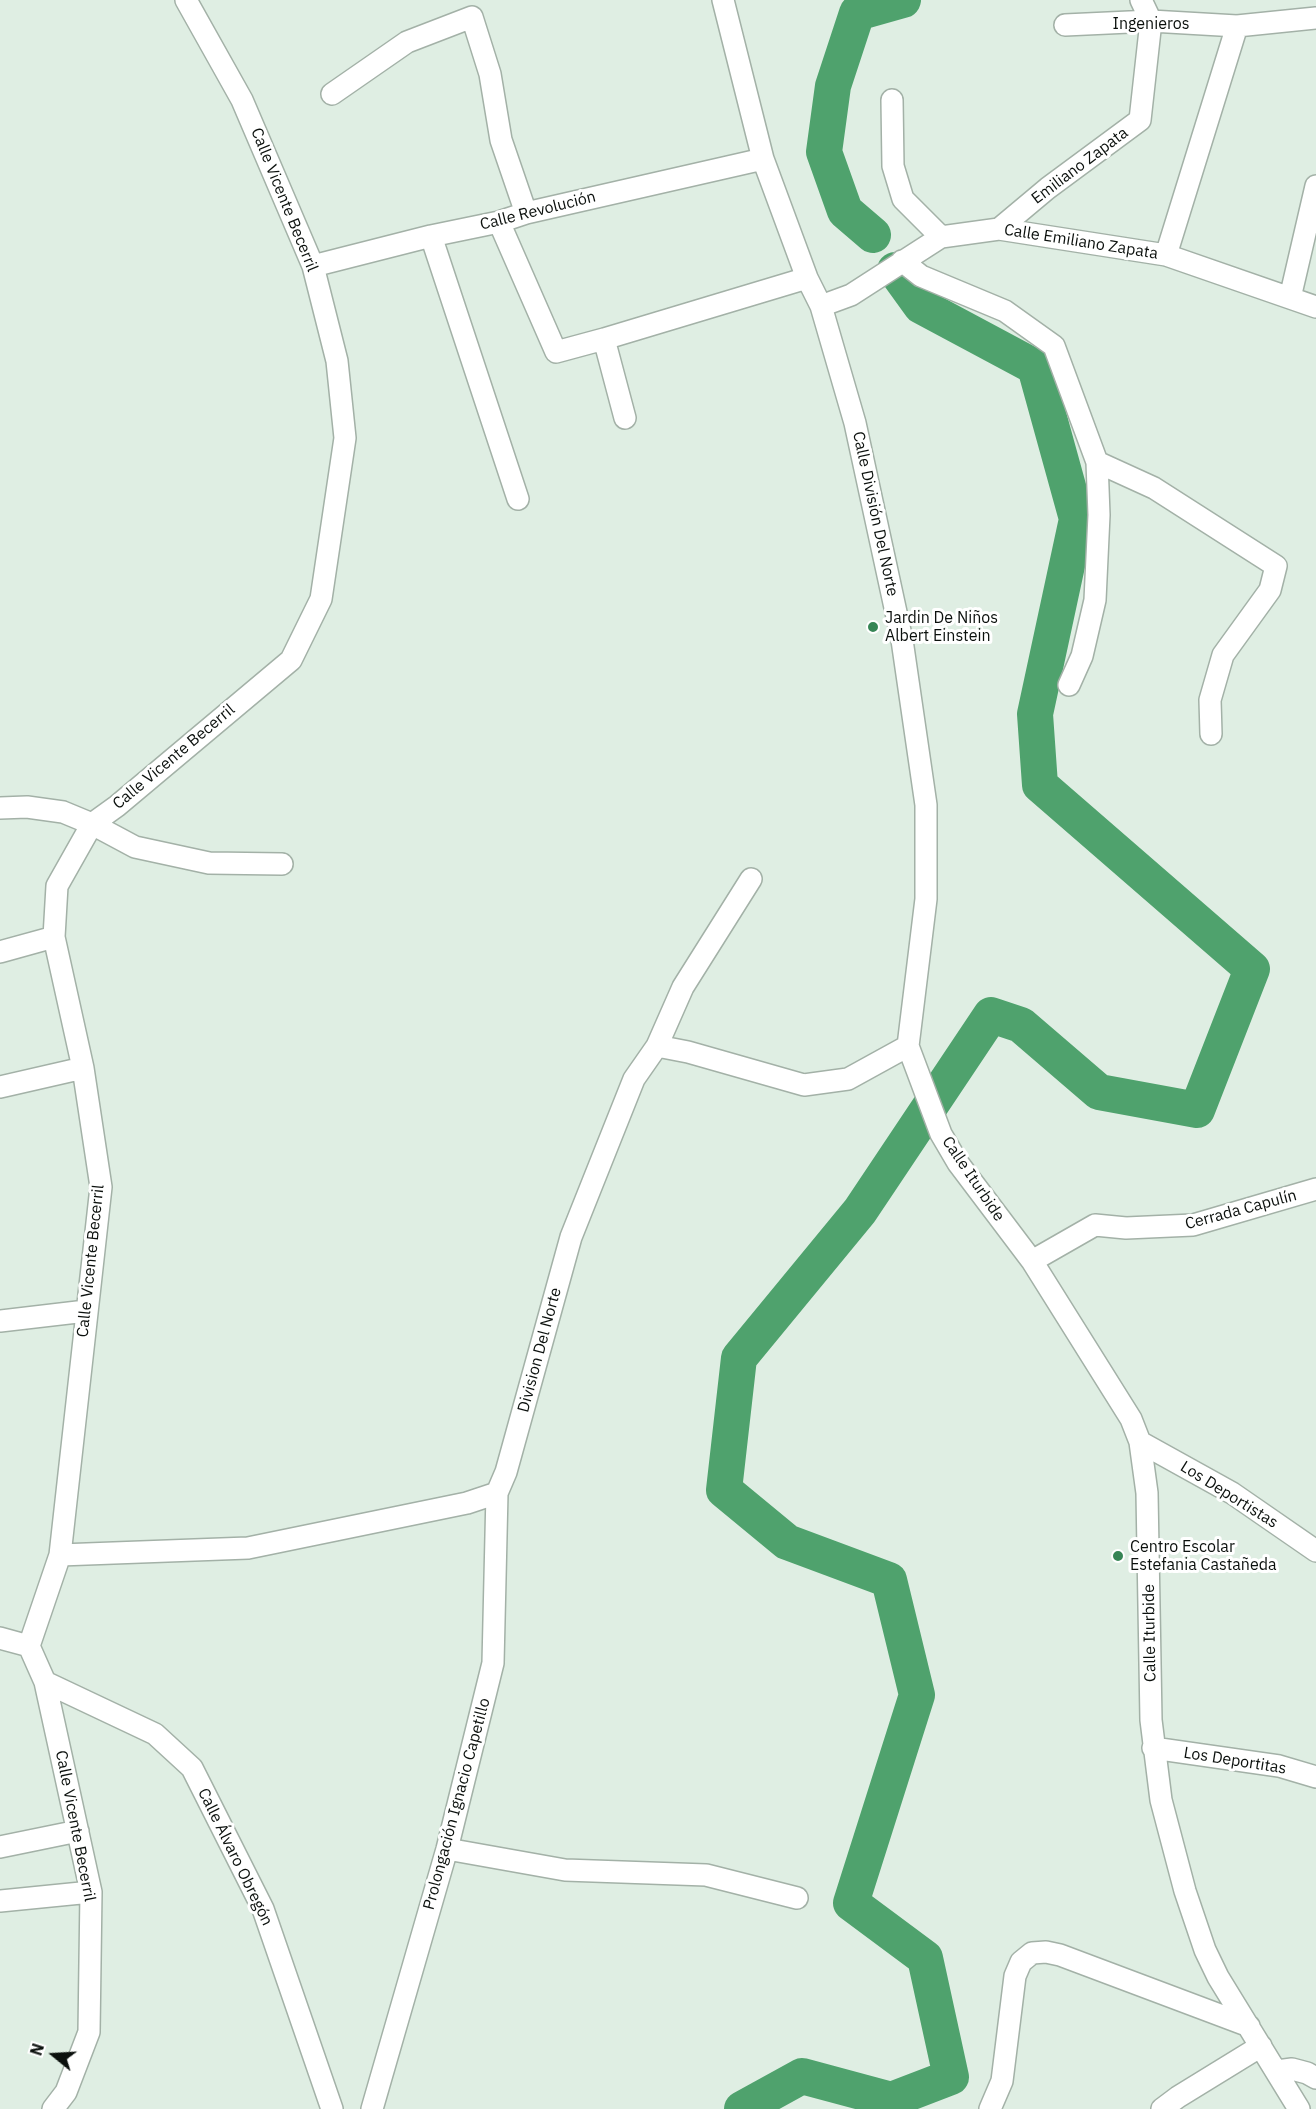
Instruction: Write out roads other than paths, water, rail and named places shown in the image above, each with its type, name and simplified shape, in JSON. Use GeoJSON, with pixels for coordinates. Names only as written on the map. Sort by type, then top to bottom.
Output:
{"type":"FeatureCollection","features":[{"type":"Feature","properties":{"kind":"street","name":"Calle Vicente Becerril"},"geometry":{"type":"LineString","coordinates":[[60,1554],[101,1187],[83,1068],[54,937],[57,886],[92,824],[117,806],[291,660],[321,599],[345,438],[337,362],[313,266],[242,100],[186,0]]}},
{"type":"Feature","properties":{"kind":"street","name":"Calle División Del Norte"},"geometry":{"type":"LineString","coordinates":[[723,0],[763,159],[807,278],[821,306],[855,423],[903,640],[926,805],[926,899],[910,1053]]}},
{"type":"Feature","properties":{"kind":"street"},"geometry":{"type":"LineString","coordinates":[[1141,0],[1151,21]]}},
{"type":"Feature","properties":{"kind":"street"},"geometry":{"type":"LineString","coordinates":[[332,94],[407,42],[472,17],[490,74],[501,140],[526,213]]}},
{"type":"Feature","properties":{"kind":"street","name":"Ingenieros"},"geometry":{"type":"LineString","coordinates":[[1065,25],[1151,21],[1237,26],[1316,18]]}},
{"type":"Feature","properties":{"kind":"street","name":"Emiliano Zapata"},"geometry":{"type":"LineString","coordinates":[[999,229],[1047,188],[1140,120],[1151,21]]}},
{"type":"Feature","properties":{"kind":"street"},"geometry":{"type":"LineString","coordinates":[[1166,255],[1237,26]]}},
{"type":"Feature","properties":{"kind":"street"},"geometry":{"type":"LineString","coordinates":[[892,100],[893,166],[903,199],[941,237]]}},
{"type":"Feature","properties":{"kind":"street","name":"Calle Revolución"},"geometry":{"type":"LineString","coordinates":[[313,266],[431,236],[499,222],[526,213],[763,159]]}},
{"type":"Feature","properties":{"kind":"street"},"geometry":{"type":"LineString","coordinates":[[1290,298],[1316,186]]}},
{"type":"Feature","properties":{"kind":"street"},"geometry":{"type":"LineString","coordinates":[[499,222],[556,352],[807,278]]}},
{"type":"Feature","properties":{"kind":"street","name":"Calle Emiliano Zapata"},"geometry":{"type":"LineString","coordinates":[[821,306],[851,295],[941,237],[999,229],[1166,255],[1316,308]]}},
{"type":"Feature","properties":{"kind":"street"},"geometry":{"type":"LineString","coordinates":[[431,236],[518,499]]}},
{"type":"Feature","properties":{"kind":"street"},"geometry":{"type":"LineString","coordinates":[[902,261],[921,276],[1005,311],[1054,346],[1097,462],[1099,515],[1095,600],[1082,656],[1069,685]]}},
{"type":"Feature","properties":{"kind":"street"},"geometry":{"type":"LineString","coordinates":[[604,339],[625,418]]}},
{"type":"Feature","properties":{"kind":"street"},"geometry":{"type":"LineString","coordinates":[[1097,462],[1154,488],[1276,566],[1270,590],[1223,655],[1210,700],[1211,734]]}},
{"type":"Feature","properties":{"kind":"street"},"geometry":{"type":"LineString","coordinates":[[0,808],[27,807],[63,812],[92,824],[135,847],[208,863],[282,864]]}},
{"type":"Feature","properties":{"kind":"street","name":"Division Del Norte"},"geometry":{"type":"LineString","coordinates":[[497,1493],[506,1472],[571,1237],[634,1079],[657,1046],[682,987],[751,879]]}},
{"type":"Feature","properties":{"kind":"street"},"geometry":{"type":"LineString","coordinates":[[0,952],[54,937]]}},
{"type":"Feature","properties":{"kind":"street"},"geometry":{"type":"LineString","coordinates":[[657,1046],[688,1052],[804,1085],[848,1079],[910,1053]]}},
{"type":"Feature","properties":{"kind":"street","name":"Calle Iturbide"},"geometry":{"type":"LineString","coordinates":[[910,1053],[942,1134],[958,1163],[1032,1262],[1131,1419],[1140,1442],[1147,1493],[1153,1748],[1161,1800],[1194,1922],[1218,1977],[1299,2109]]}},
{"type":"Feature","properties":{"kind":"street"},"geometry":{"type":"LineString","coordinates":[[0,1087],[83,1068]]}},
{"type":"Feature","properties":{"kind":"street","name":"Cerrada Capulín"},"geometry":{"type":"LineString","coordinates":[[1032,1262],[1095,1225],[1126,1228],[1193,1225],[1316,1189]]}},
{"type":"Feature","properties":{"kind":"street"},"geometry":{"type":"LineString","coordinates":[[0,1321],[86,1311]]}},
{"type":"Feature","properties":{"kind":"street","name":"Los Deportistas"},"geometry":{"type":"LineString","coordinates":[[1140,1442],[1232,1493],[1316,1551]]}},
{"type":"Feature","properties":{"kind":"street"},"geometry":{"type":"LineString","coordinates":[[0,1638],[29,1646],[60,1554],[248,1548],[467,1503],[497,1493]]}},
{"type":"Feature","properties":{"kind":"street","name":"Prolongación Ignacio Capetillo"},"geometry":{"type":"LineString","coordinates":[[372,2109],[447,1849],[493,1663],[497,1493]]}},
{"type":"Feature","properties":{"kind":"street","name":"Calle Vicente Becerril"},"geometry":{"type":"LineString","coordinates":[[29,1646],[45,1682],[91,1892],[89,2032],[66,2092],[53,2109]]}},
{"type":"Feature","properties":{"kind":"street","name":"Calle Álvaro Obregón"},"geometry":{"type":"LineString","coordinates":[[45,1682],[155,1734],[192,1768],[263,1909],[332,2109]]}},
{"type":"Feature","properties":{"kind":"street","name":"Los Deportitas"},"geometry":{"type":"LineString","coordinates":[[1153,1748],[1279,1766],[1316,1778]]}},
{"type":"Feature","properties":{"kind":"street"},"geometry":{"type":"LineString","coordinates":[[0,1847],[78,1831]]}},
{"type":"Feature","properties":{"kind":"street"},"geometry":{"type":"LineString","coordinates":[[447,1849],[565,1870],[706,1875],[797,1898]]}},
{"type":"Feature","properties":{"kind":"street"},"geometry":{"type":"LineString","coordinates":[[0,1901],[91,1892]]}},
{"type":"Feature","properties":{"kind":"street"},"geometry":{"type":"LineString","coordinates":[[990,2109],[1002,2081],[1015,1976],[1021,1962],[1032,1953],[1046,1952],[1060,1955],[1249,2026]]}},
{"type":"Feature","properties":{"kind":"street"},"geometry":{"type":"LineString","coordinates":[[1162,2109],[1262,2046]]}},
{"type":"Feature","properties":{"kind":"street"},"geometry":{"type":"LineString","coordinates":[[1277,2072],[1292,2069],[1316,2078]]}},
{"type":"Feature","properties":{"kind":"waterway"},"geometry":{"type":"LineString","coordinates":[[873,235],[845,211],[824,152],[833,86],[857,13],[903,0]]}},
{"type":"Feature","properties":{"kind":"waterway"},"geometry":{"type":"LineString","coordinates":[[742,2109],[802,2076],[891,2100],[951,2077],[925,1958],[851,1903],[917,1695],[889,1580],[787,1542],[724,1490],[739,1358],[860,1211],[991,1015],[1021,1025],[1099,1092],[1197,1110],[1252,969],[1040,785],[1035,714],[1077,519],[1035,367],[921,306],[895,270]]}},
{"type":"Feature","properties":{"kind":"place","name":"Jardin De Niños Albert Einstein"},"geometry":{"type":"Point","coordinates":[873,627]}},
{"type":"Feature","properties":{"kind":"place","name":"Centro Escolar Estefania Castañeda"},"geometry":{"type":"Point","coordinates":[1118,1556]}}]}
